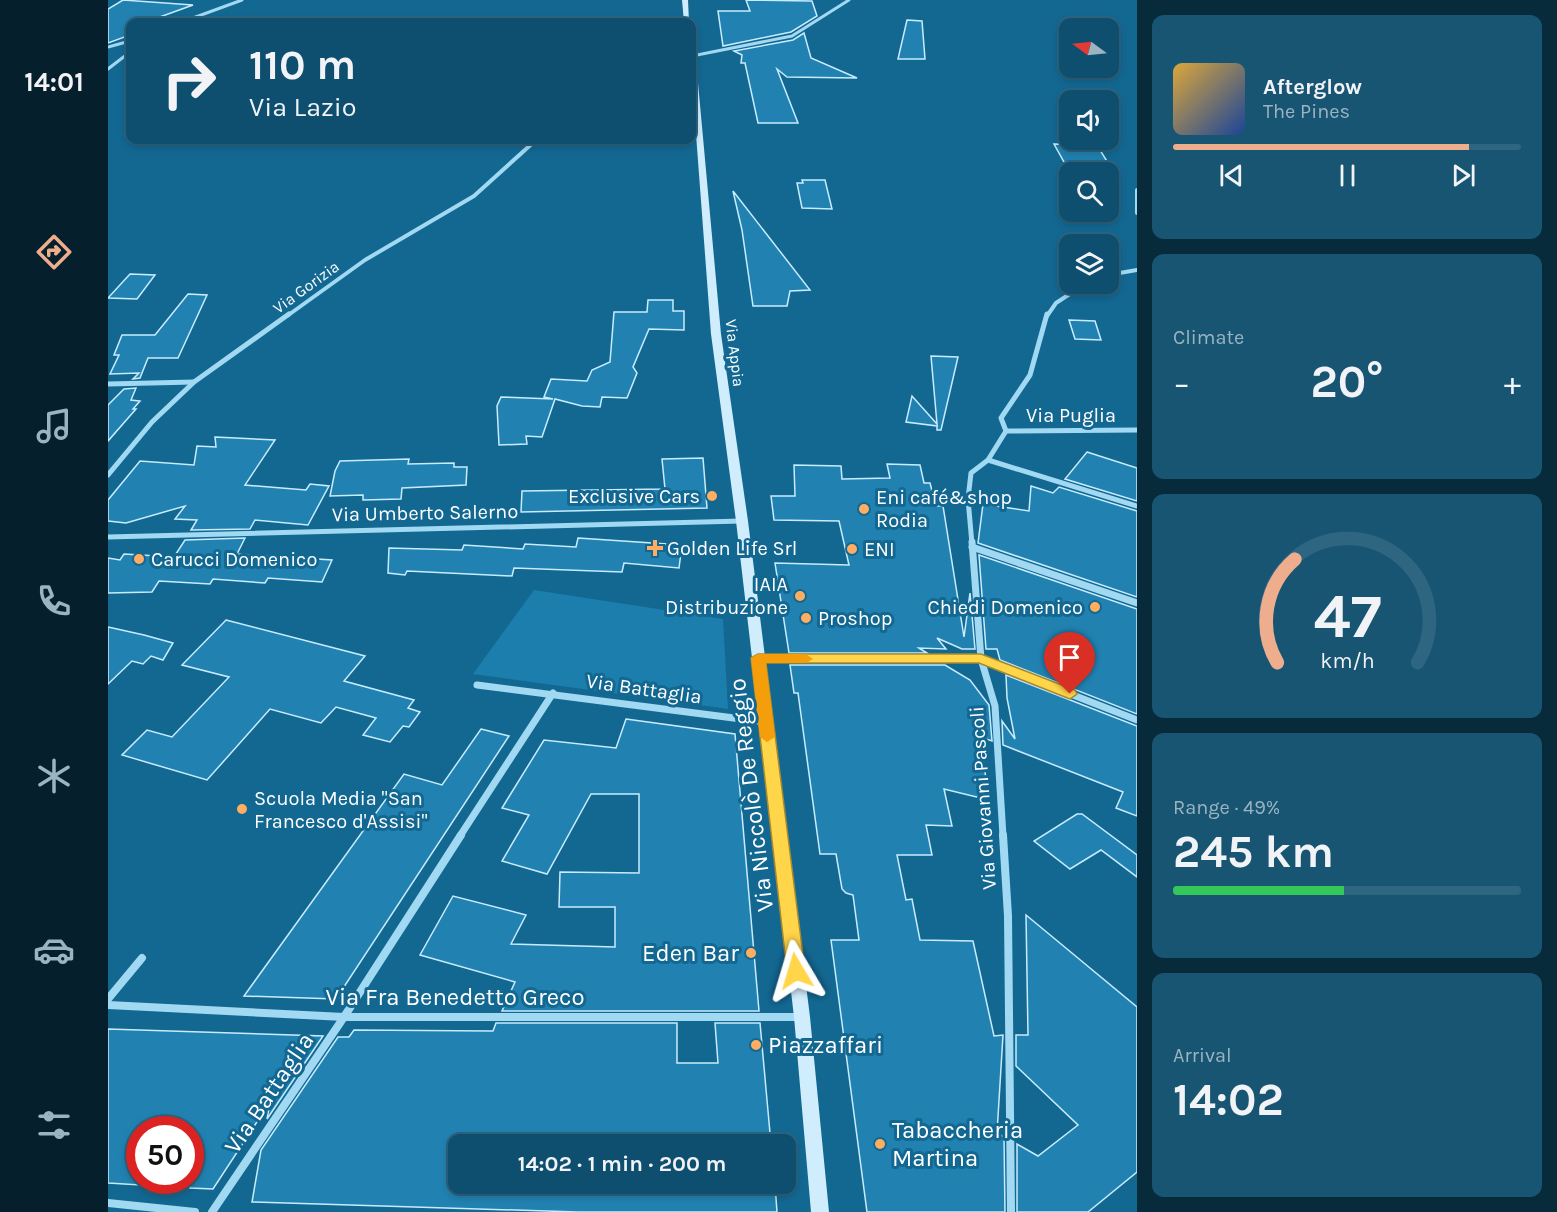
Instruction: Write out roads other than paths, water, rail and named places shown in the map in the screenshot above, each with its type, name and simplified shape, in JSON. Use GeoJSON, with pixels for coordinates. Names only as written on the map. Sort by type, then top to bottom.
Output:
{"type":"FeatureCollection","features":[{"type":"Feature","properties":{"kind":"main road"},"geometry":{"type":"LineString","coordinates":[[685,0],[686,18]]}},
{"type":"Feature","properties":{"kind":"main road","name":"Via Appia"},"geometry":{"type":"LineString","coordinates":[[696,109],[705,179],[716,334],[758,658]]}},
{"type":"Feature","properties":{"kind":"main road","name":"Via Niccolò De Reggio"},"geometry":{"type":"LineString","coordinates":[[758,658],[802,1017],[820,1212]]}},
{"type":"Feature","properties":{"kind":"street"},"geometry":{"type":"LineString","coordinates":[[193,18],[242,0]]}},
{"type":"Feature","properties":{"kind":"street"},"geometry":{"type":"LineString","coordinates":[[696,53],[792,36],[849,0]]}},
{"type":"Feature","properties":{"kind":"street"},"geometry":{"type":"LineString","coordinates":[[108,47],[126,42]]}},
{"type":"Feature","properties":{"kind":"street"},"geometry":{"type":"LineString","coordinates":[[108,69],[126,55]]}},
{"type":"Feature","properties":{"kind":"street","name":"Via Gorizia"},"geometry":{"type":"LineString","coordinates":[[109,472],[152,422],[194,382],[365,260],[474,196],[532,144]]}},
{"type":"Feature","properties":{"kind":"street"},"geometry":{"type":"LineString","coordinates":[[1137,190],[1135,197],[1137,213]]}},
{"type":"Feature","properties":{"kind":"street"},"geometry":{"type":"LineString","coordinates":[[1119,273],[1137,270]]}},
{"type":"Feature","properties":{"kind":"street","name":"Via Giovanni Pascoli"},"geometry":{"type":"LineString","coordinates":[[1011,1212],[1008,916],[995,706],[981,659],[968,499],[971,473],[988,460],[1006,431],[1001,417],[1030,375],[1045,317],[1053,304],[1066,294]]}},
{"type":"Feature","properties":{"kind":"street"},"geometry":{"type":"LineString","coordinates":[[108,384],[194,382]]}},
{"type":"Feature","properties":{"kind":"street","name":"Via Puglia"},"geometry":{"type":"LineString","coordinates":[[1006,431],[1137,430]]}},
{"type":"Feature","properties":{"kind":"street"},"geometry":{"type":"LineString","coordinates":[[988,460],[1137,506]]}},
{"type":"Feature","properties":{"kind":"street","name":"Via Umberto Salerno"},"geometry":{"type":"LineString","coordinates":[[108,537],[742,521]]}},
{"type":"Feature","properties":{"kind":"street"},"geometry":{"type":"LineString","coordinates":[[972,547],[1137,603]]}},
{"type":"Feature","properties":{"kind":"street"},"geometry":{"type":"LineString","coordinates":[[758,658],[981,659],[1137,720]]}},
{"type":"Feature","properties":{"kind":"street","name":"Via Battaglia"},"geometry":{"type":"LineString","coordinates":[[477,685],[765,722]]}},
{"type":"Feature","properties":{"kind":"street","name":"Via Battaglia"},"geometry":{"type":"LineString","coordinates":[[212,1212],[344,1017],[553,693]]}},
{"type":"Feature","properties":{"kind":"street"},"geometry":{"type":"LineString","coordinates":[[108,999],[142,958]]}},
{"type":"Feature","properties":{"kind":"street","name":"Via Fra Benedetto Greco"},"geometry":{"type":"LineString","coordinates":[[108,1005],[344,1017],[802,1017]]}},
{"type":"Feature","properties":{"kind":"street"},"geometry":{"type":"LineString","coordinates":[[108,1203],[195,1212]]}},
{"type":"Feature","properties":{"kind":"place","name":"Exclusive Cars"},"geometry":{"type":"Point","coordinates":[712,496]}},
{"type":"Feature","properties":{"kind":"place","name":"Eni café&shop Rodia"},"geometry":{"type":"Point","coordinates":[864,509]}},
{"type":"Feature","properties":{"kind":"place","name":"Golden Life Srl"},"geometry":{"type":"Point","coordinates":[655,548]}},
{"type":"Feature","properties":{"kind":"place","name":"ENI"},"geometry":{"type":"Point","coordinates":[852,549]}},
{"type":"Feature","properties":{"kind":"place","name":"Carucci Domenico"},"geometry":{"type":"Point","coordinates":[139,559]}},
{"type":"Feature","properties":{"kind":"place","name":"IAIA Distribuzione"},"geometry":{"type":"Point","coordinates":[800,596]}},
{"type":"Feature","properties":{"kind":"place","name":"Chiedi Domenico"},"geometry":{"type":"Point","coordinates":[1095,607]}},
{"type":"Feature","properties":{"kind":"place","name":"Proshop"},"geometry":{"type":"Point","coordinates":[806,618]}},
{"type":"Feature","properties":{"kind":"place","name":"Scuola Media \"San Francesco d'Assisi\""},"geometry":{"type":"Point","coordinates":[242,809]}},
{"type":"Feature","properties":{"kind":"place","name":"Eden Bar"},"geometry":{"type":"Point","coordinates":[751,953]}},
{"type":"Feature","properties":{"kind":"place","name":"Piazzaffari"},"geometry":{"type":"Point","coordinates":[756,1045]}},
{"type":"Feature","properties":{"kind":"place","name":"Tabaccheria Martina"},"geometry":{"type":"Point","coordinates":[880,1144]}}]}
